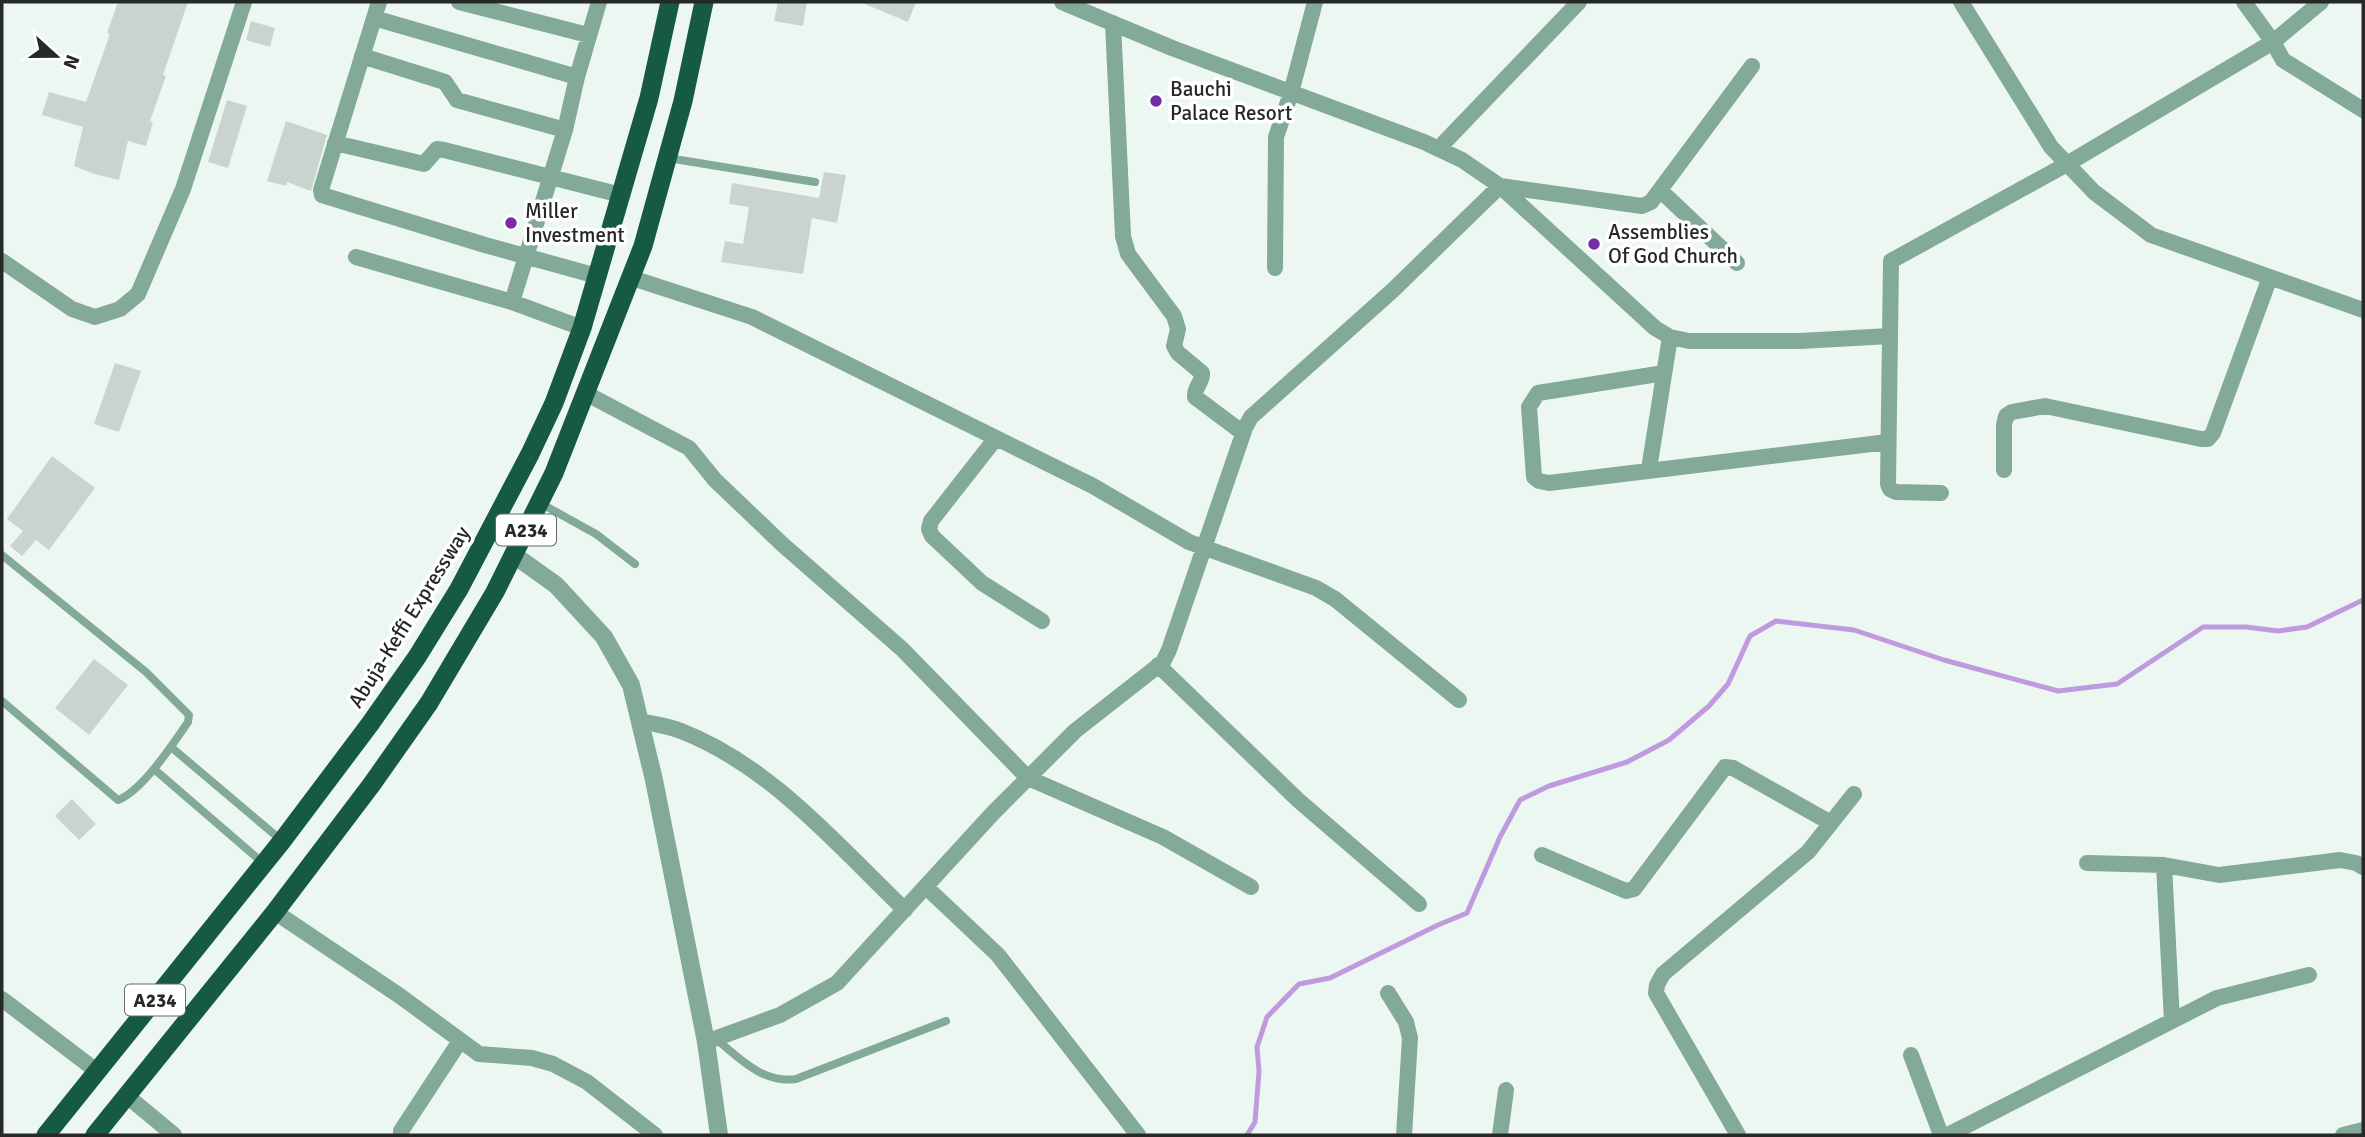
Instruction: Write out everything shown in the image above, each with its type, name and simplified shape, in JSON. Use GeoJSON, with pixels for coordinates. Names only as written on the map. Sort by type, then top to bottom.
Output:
{"type":"FeatureCollection","features":[{"type":"Feature","properties":{"kind":"highway","name":"Abuja-Keffi Expressway"},"geometry":{"type":"LineString","coordinates":[[46,1135],[282,841],[417,657],[458,589],[530,454],[554,403],[582,328],[657,65],[670,2]]}},
{"type":"Feature","properties":{"kind":"highway","name":"A234"},"geometry":{"type":"LineString","coordinates":[[95,1135],[275,912],[429,703],[514,555],[540,503],[587,394],[643,246],[683,101],[704,2]]}},
{"type":"Feature","properties":{"kind":"highway"},"geometry":{"type":"LineString","coordinates":[[630,164],[645,174],[666,167]]}},
{"type":"Feature","properties":{"kind":"highway"},"geometry":{"type":"LineString","coordinates":[[610,233],[629,235],[643,246]]}},
{"type":"Feature","properties":{"kind":"street"},"geometry":{"type":"LineString","coordinates":[[2,261],[72,309],[94,317],[120,309],[138,294],[183,189],[244,2]]}},
{"type":"Feature","properties":{"kind":"street"},"geometry":{"type":"LineString","coordinates":[[459,2],[588,36]]}},
{"type":"Feature","properties":{"kind":"street"},"geometry":{"type":"LineString","coordinates":[[512,302],[565,130],[599,2]]}},
{"type":"Feature","properties":{"kind":"street"},"geometry":{"type":"LineString","coordinates":[[1062,2],[1172,48],[1462,160],[1500,187],[1655,328],[1670,337],[1689,341],[1800,341],[1890,336]]}},
{"type":"Feature","properties":{"kind":"street"},"geometry":{"type":"LineString","coordinates":[[1275,268],[1276,137],[1291,93],[1315,2]]}},
{"type":"Feature","properties":{"kind":"street"},"geometry":{"type":"LineString","coordinates":[[1438,149],[1579,2]]}},
{"type":"Feature","properties":{"kind":"street"},"geometry":{"type":"LineString","coordinates":[[1961,2],[2051,147],[2094,192],[2151,235],[2363,310]]}},
{"type":"Feature","properties":{"kind":"street"},"geometry":{"type":"LineString","coordinates":[[2244,2],[2283,60],[2363,110]]}},
{"type":"Feature","properties":{"kind":"street"},"geometry":{"type":"LineString","coordinates":[[1941,493],[1896,492],[1890,489],[1888,442],[1891,261],[2067,164],[2273,42],[2321,2]]}},
{"type":"Feature","properties":{"kind":"street"},"geometry":{"type":"LineString","coordinates":[[577,77],[376,10],[321,190],[326,198],[597,276]]}},
{"type":"Feature","properties":{"kind":"street"},"geometry":{"type":"LineString","coordinates":[[1113,23],[1123,236],[1128,254],[1174,316],[1178,329],[1174,346],[1178,353],[1202,373],[1203,378],[1194,390],[1195,397],[1243,433]]}},
{"type":"Feature","properties":{"kind":"street"},"geometry":{"type":"LineString","coordinates":[[362,56],[445,82],[457,100],[565,130]]}},
{"type":"Feature","properties":{"kind":"street"},"geometry":{"type":"LineString","coordinates":[[1500,187],[1642,206],[1651,202],[1752,65]]}},
{"type":"Feature","properties":{"kind":"street"},"geometry":{"type":"LineString","coordinates":[[335,143],[424,164],[438,149],[621,195]]}},
{"type":"Feature","properties":{"kind":"street"},"geometry":{"type":"LineString","coordinates":[[711,1040],[780,1015],[837,983],[1075,731],[1158,665],[1169,650],[1243,433],[1251,417],[1392,291],[1500,187]]}},
{"type":"Feature","properties":{"kind":"street"},"geometry":{"type":"LineString","coordinates":[[1660,190],[1737,263]]}},
{"type":"Feature","properties":{"kind":"street"},"geometry":{"type":"LineString","coordinates":[[356,257],[512,302],[582,328]]}},
{"type":"Feature","properties":{"kind":"street"},"geometry":{"type":"LineString","coordinates":[[2004,470],[2006,416],[2012,412],[2045,406],[2208,439],[2213,433],[2270,277]]}},
{"type":"Feature","properties":{"kind":"street"},"geometry":{"type":"LineString","coordinates":[[632,278],[752,317],[1093,486],[1189,542],[1316,588],[1459,700]]}},
{"type":"Feature","properties":{"kind":"street"},"geometry":{"type":"LineString","coordinates":[[1649,469],[1670,337]]}},
{"type":"Feature","properties":{"kind":"street"},"geometry":{"type":"LineString","coordinates":[[1664,373],[1538,393],[1529,407],[1534,477],[1549,483],[1888,442]]}},
{"type":"Feature","properties":{"kind":"street"},"geometry":{"type":"LineString","coordinates":[[587,394],[689,449],[715,480],[782,544],[902,649],[1028,778],[1163,837],[1251,887]]}},
{"type":"Feature","properties":{"kind":"street"},"geometry":{"type":"LineString","coordinates":[[996,438],[931,521],[929,529],[932,536],[982,583],[1042,621]]}},
{"type":"Feature","properties":{"kind":"street"},"geometry":{"type":"LineString","coordinates":[[514,555],[555,585],[604,638],[631,685],[711,1040],[719,1135]]}},
{"type":"Feature","properties":{"kind":"street"},"geometry":{"type":"LineString","coordinates":[[1158,665],[1298,800],[1419,904]]}},
{"type":"Feature","properties":{"kind":"street"},"geometry":{"type":"LineString","coordinates":[[640,720],[680,730],[723,752],[778,788],[905,910]]}},
{"type":"Feature","properties":{"kind":"street"},"geometry":{"type":"LineString","coordinates":[[1542,855],[1626,891],[1634,889],[1725,767],[1733,768],[1831,823]]}},
{"type":"Feature","properties":{"kind":"street"},"geometry":{"type":"LineString","coordinates":[[1738,1135],[1656,993],[1657,985],[1663,974],[1808,852],[1854,794]]}},
{"type":"Feature","properties":{"kind":"street"},"geometry":{"type":"LineString","coordinates":[[2087,863],[2164,865],[2219,875],[2340,860],[2363,867]]}},
{"type":"Feature","properties":{"kind":"street"},"geometry":{"type":"LineString","coordinates":[[2164,865],[2172,1021]]}},
{"type":"Feature","properties":{"kind":"street"},"geometry":{"type":"LineString","coordinates":[[926,887],[998,955],[1138,1135]]}},
{"type":"Feature","properties":{"kind":"street"},"geometry":{"type":"LineString","coordinates":[[275,912],[400,996],[479,1054],[532,1058],[553,1064],[587,1082],[656,1135]]}},
{"type":"Feature","properties":{"kind":"street"},"geometry":{"type":"LineString","coordinates":[[1948,1135],[2217,998],[2309,975]]}},
{"type":"Feature","properties":{"kind":"street"},"geometry":{"type":"LineString","coordinates":[[1388,993],[1406,1022],[1410,1038],[1404,1135]]}},
{"type":"Feature","properties":{"kind":"street"},"geometry":{"type":"LineString","coordinates":[[2,999],[98,1072]]}},
{"type":"Feature","properties":{"kind":"street"},"geometry":{"type":"LineString","coordinates":[[401,1135],[401,1131],[460,1041]]}},
{"type":"Feature","properties":{"kind":"street"},"geometry":{"type":"LineString","coordinates":[[1911,1055],[1941,1135]]}},
{"type":"Feature","properties":{"kind":"street"},"geometry":{"type":"LineString","coordinates":[[1500,1135],[1506,1090]]}},
{"type":"Feature","properties":{"kind":"street"},"geometry":{"type":"LineString","coordinates":[[127,1096],[174,1135]]}},
{"type":"Feature","properties":{"kind":"street"},"geometry":{"type":"LineString","coordinates":[[2343,1135],[2363,1130]]}},
{"type":"Feature","properties":{"kind":"lane"},"geometry":{"type":"LineString","coordinates":[[666,167],[815,182]]}},
{"type":"Feature","properties":{"kind":"lane"},"geometry":{"type":"LineString","coordinates":[[540,503],[596,534],[635,564]]}},
{"type":"Feature","properties":{"kind":"lane"},"geometry":{"type":"LineString","coordinates":[[2,555],[146,672],[189,715],[188,722],[154,768],[125,797],[118,800],[2,701]]}},
{"type":"Feature","properties":{"kind":"lane"},"geometry":{"type":"LineString","coordinates":[[171,747],[282,841]]}},
{"type":"Feature","properties":{"kind":"lane"},"geometry":{"type":"LineString","coordinates":[[154,768],[264,863]]}},
{"type":"Feature","properties":{"kind":"lane"},"geometry":{"type":"LineString","coordinates":[[711,1040],[749,1067],[784,1081],[796,1079],[946,1021]]}},
{"type":"Feature","properties":{"kind":"building"},"geometry":{"type":"Polygon","coordinates":[[[118,2],[188,2],[163,75],[166,76],[150,121],[153,122],[146,146],[128,141],[119,180],[74,166],[83,127],[42,115],[49,92],[86,102],[110,34],[107,33],[118,2]]]}},
{"type":"Feature","properties":{"kind":"building"},"geometry":{"type":"Polygon","coordinates":[[[778,2],[807,2],[803,26],[774,21],[778,2]]]}},
{"type":"Feature","properties":{"kind":"building"},"geometry":{"type":"Polygon","coordinates":[[[860,2],[916,2],[908,22],[860,2]]]}},
{"type":"Feature","properties":{"kind":"building"},"geometry":{"type":"Polygon","coordinates":[[[251,21],[275,28],[270,47],[246,40],[251,21]]]}},
{"type":"Feature","properties":{"kind":"building"},"geometry":{"type":"Polygon","coordinates":[[[227,100],[247,106],[228,168],[208,162],[227,100]]]}},
{"type":"Feature","properties":{"kind":"building"},"geometry":{"type":"Polygon","coordinates":[[[286,121],[327,135],[311,191],[287,182],[286,186],[267,181],[286,121]]]}},
{"type":"Feature","properties":{"kind":"building"},"geometry":{"type":"Polygon","coordinates":[[[824,172],[846,175],[837,223],[812,218],[803,274],[721,262],[725,241],[743,244],[749,207],[729,204],[732,183],[819,198],[824,172]]]}},
{"type":"Feature","properties":{"kind":"building"},"geometry":{"type":"Polygon","coordinates":[[[115,363],[141,371],[119,432],[94,424],[115,363]]]}},
{"type":"Feature","properties":{"kind":"building"},"geometry":{"type":"Polygon","coordinates":[[[52,456],[95,488],[49,550],[36,540],[22,556],[10,546],[23,531],[7,519],[52,456]]]}},
{"type":"Feature","properties":{"kind":"building"},"geometry":{"type":"Polygon","coordinates":[[[94,659],[128,685],[89,735],[55,708],[94,659]]]}},
{"type":"Feature","properties":{"kind":"building"},"geometry":{"type":"Polygon","coordinates":[[[72,799],[96,824],[79,840],[55,816],[72,799]]]}},
{"type":"Feature","properties":{"kind":"waterway"},"geometry":{"type":"LineString","coordinates":[[1247,1135],[1255,1122],[1259,1071],[1257,1047],[1267,1017],[1299,984],[1330,978],[1467,913],[1500,837],[1520,800],[1549,786],[1627,762],[1669,740],[1709,706],[1728,684],[1750,636],[1776,621],[1854,630],[1944,660],[2058,691],[2117,684],[2203,627],[2246,627],[2278,631],[2307,627],[2363,600]]}},
{"type":"Feature","properties":{"kind":"place","name":"Bauchi Palace Resort"},"geometry":{"type":"Point","coordinates":[1156,101]}},
{"type":"Feature","properties":{"kind":"place","name":"Miller Investment"},"geometry":{"type":"Point","coordinates":[511,223]}},
{"type":"Feature","properties":{"kind":"place","name":"Assemblies Of God Church"},"geometry":{"type":"Point","coordinates":[1594,244]}}]}
